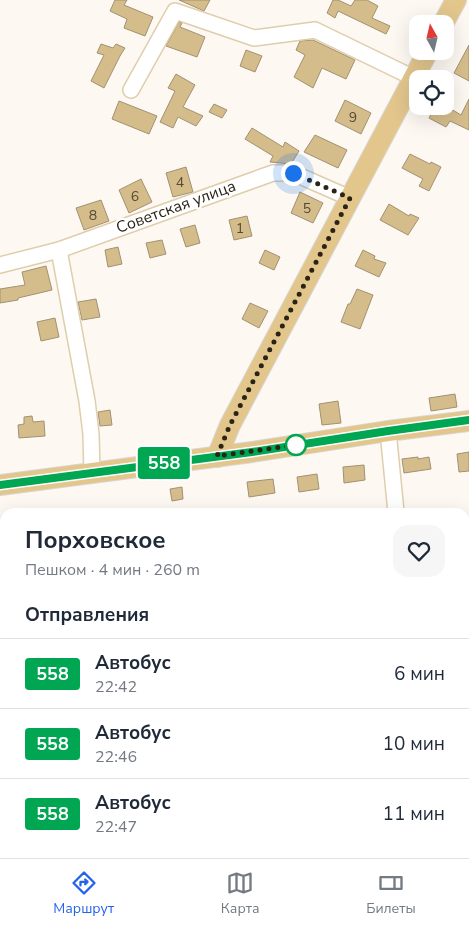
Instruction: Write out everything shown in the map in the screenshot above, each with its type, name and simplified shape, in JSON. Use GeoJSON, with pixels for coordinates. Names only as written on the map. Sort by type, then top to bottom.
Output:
{"type":"FeatureCollection","features":[{"type":"Feature","properties":{"kind":"main road"},"geometry":{"type":"LineString","coordinates":[[448,15],[456,0]]}},
{"type":"Feature","properties":{"kind":"main road"},"geometry":{"type":"LineString","coordinates":[[217,456],[230,425],[409,87]]}},
{"type":"Feature","properties":{"kind":"main road"},"geometry":{"type":"LineString","coordinates":[[0,485],[469,420]]}},
{"type":"Feature","properties":{"kind":"street"},"geometry":{"type":"LineString","coordinates":[[131,90],[177,6],[254,38],[315,30],[409,76]]}},
{"type":"Feature","properties":{"kind":"street","name":"Советская улица"},"geometry":{"type":"LineString","coordinates":[[0,265],[59,250],[273,172],[293,173],[350,198]]}},
{"type":"Feature","properties":{"kind":"street"},"geometry":{"type":"LineString","coordinates":[[59,250],[87,402],[91,434],[92,473]]}},
{"type":"Feature","properties":{"kind":"street"},"geometry":{"type":"LineString","coordinates":[[388,431],[396,508]]}},
{"type":"Feature","properties":{"kind":"building"},"geometry":{"type":"Polygon","coordinates":[[[115,0],[127,0],[124,5],[153,17],[145,36],[124,28],[127,19],[110,11],[115,0]]]}},
{"type":"Feature","properties":{"kind":"building"},"geometry":{"type":"Polygon","coordinates":[[[179,0],[210,0],[204,11],[179,0]]]}},
{"type":"Feature","properties":{"kind":"building"},"geometry":{"type":"Polygon","coordinates":[[[333,0],[338,0],[351,6],[355,0],[367,0],[378,6],[372,18],[390,26],[386,34],[338,11],[335,18],[327,13],[333,0]]]}},
{"type":"Feature","properties":{"kind":"building"},"geometry":{"type":"Polygon","coordinates":[[[179,22],[182,23],[180,27],[205,37],[197,57],[166,46],[179,22]]]}},
{"type":"Feature","properties":{"kind":"building"},"geometry":{"type":"Polygon","coordinates":[[[313,40],[355,60],[346,79],[322,68],[313,88],[294,77],[305,55],[296,50],[300,41],[313,40]]]}},
{"type":"Feature","properties":{"kind":"building"},"geometry":{"type":"Polygon","coordinates":[[[101,44],[113,48],[116,44],[125,48],[104,88],[91,81],[104,55],[97,53],[101,44]]]}},
{"type":"Feature","properties":{"kind":"building"},"geometry":{"type":"Polygon","coordinates":[[[469,45],[469,81],[454,73],[469,45]]]}},
{"type":"Feature","properties":{"kind":"building"},"geometry":{"type":"Polygon","coordinates":[[[246,50],[262,56],[255,72],[240,66],[246,50]]]}},
{"type":"Feature","properties":{"kind":"building"},"geometry":{"type":"Polygon","coordinates":[[[176,74],[195,85],[183,107],[203,116],[196,126],[178,117],[173,128],[160,122],[175,91],[168,88],[176,74]]]}},
{"type":"Feature","properties":{"kind":"building"},"geometry":{"type":"Polygon","coordinates":[[[469,99],[469,130],[450,121],[446,127],[429,118],[431,115],[454,115],[454,111],[461,115],[469,99]]]}},
{"type":"Feature","properties":{"kind":"building"},"geometry":{"type":"Polygon","coordinates":[[[345,100],[371,113],[361,134],[335,121],[345,100]]]}},
{"type":"Feature","properties":{"kind":"building"},"geometry":{"type":"Polygon","coordinates":[[[119,101],[157,116],[149,134],[112,119],[119,101]]]}},
{"type":"Feature","properties":{"kind":"building"},"geometry":{"type":"Polygon","coordinates":[[[214,104],[227,110],[222,118],[209,112],[214,104]]]}},
{"type":"Feature","properties":{"kind":"building"},"geometry":{"type":"Polygon","coordinates":[[[252,128],[283,147],[285,142],[299,151],[291,164],[270,162],[273,156],[245,139],[252,128]]]}},
{"type":"Feature","properties":{"kind":"building"},"geometry":{"type":"Polygon","coordinates":[[[315,135],[347,150],[338,168],[304,152],[315,135]]]}},
{"type":"Feature","properties":{"kind":"building"},"geometry":{"type":"Polygon","coordinates":[[[410,154],[441,167],[429,191],[419,186],[423,179],[402,168],[410,154]]]}},
{"type":"Feature","properties":{"kind":"building"},"geometry":{"type":"Polygon","coordinates":[[[186,167],[193,192],[173,197],[166,173],[186,167]]]}},
{"type":"Feature","properties":{"kind":"building"},"geometry":{"type":"Polygon","coordinates":[[[141,179],[152,202],[129,213],[119,190],[141,179]]]}},
{"type":"Feature","properties":{"kind":"building"},"geometry":{"type":"Polygon","coordinates":[[[300,192],[323,203],[313,223],[291,213],[300,192]]]}},
{"type":"Feature","properties":{"kind":"building"},"geometry":{"type":"Polygon","coordinates":[[[101,200],[109,221],[84,230],[76,208],[101,200]]]}},
{"type":"Feature","properties":{"kind":"building"},"geometry":{"type":"Polygon","coordinates":[[[389,204],[409,216],[410,214],[419,218],[408,235],[380,220],[389,204]]]}},
{"type":"Feature","properties":{"kind":"building"},"geometry":{"type":"Polygon","coordinates":[[[247,216],[252,236],[234,240],[229,220],[247,216]]]}},
{"type":"Feature","properties":{"kind":"building"},"geometry":{"type":"Polygon","coordinates":[[[195,225],[200,243],[186,247],[180,229],[195,225]]]}},
{"type":"Feature","properties":{"kind":"building"},"geometry":{"type":"Polygon","coordinates":[[[162,240],[166,254],[150,258],[146,243],[162,240]]]}},
{"type":"Feature","properties":{"kind":"building"},"geometry":{"type":"Polygon","coordinates":[[[118,247],[122,264],[108,267],[105,250],[118,247]]]}},
{"type":"Feature","properties":{"kind":"building"},"geometry":{"type":"Polygon","coordinates":[[[265,250],[280,257],[274,270],[259,263],[265,250]]]}},
{"type":"Feature","properties":{"kind":"building"},"geometry":{"type":"Polygon","coordinates":[[[363,250],[375,256],[374,259],[386,263],[379,277],[355,266],[363,250]]]}},
{"type":"Feature","properties":{"kind":"building"},"geometry":{"type":"Polygon","coordinates":[[[46,266],[52,290],[0,303],[0,289],[25,285],[22,272],[46,266]]]}},
{"type":"Feature","properties":{"kind":"building"},"geometry":{"type":"Polygon","coordinates":[[[357,289],[373,295],[360,329],[341,322],[348,304],[350,304],[357,289]]]}},
{"type":"Feature","properties":{"kind":"building"},"geometry":{"type":"Polygon","coordinates":[[[96,299],[100,317],[82,320],[78,302],[96,299]]]}},
{"type":"Feature","properties":{"kind":"building"},"geometry":{"type":"Polygon","coordinates":[[[250,303],[268,311],[259,328],[242,319],[250,303]]]}},
{"type":"Feature","properties":{"kind":"building"},"geometry":{"type":"Polygon","coordinates":[[[55,318],[59,337],[41,341],[37,322],[55,318]]]}},
{"type":"Feature","properties":{"kind":"building"},"geometry":{"type":"Polygon","coordinates":[[[455,394],[457,407],[431,411],[429,398],[455,394]]]}},
{"type":"Feature","properties":{"kind":"building"},"geometry":{"type":"Polygon","coordinates":[[[338,401],[341,423],[322,425],[319,404],[338,401]]]}},
{"type":"Feature","properties":{"kind":"building"},"geometry":{"type":"Polygon","coordinates":[[[110,410],[112,425],[100,426],[98,412],[110,410]]]}},
{"type":"Feature","properties":{"kind":"building"},"geometry":{"type":"Polygon","coordinates":[[[32,416],[33,422],[44,421],[45,436],[19,438],[18,425],[24,424],[24,417],[32,416]]]}},
{"type":"Feature","properties":{"kind":"building"},"geometry":{"type":"Polygon","coordinates":[[[469,452],[469,471],[459,472],[457,454],[469,452]]]}},
{"type":"Feature","properties":{"kind":"building"},"geometry":{"type":"Polygon","coordinates":[[[418,457],[418,459],[429,457],[431,469],[404,473],[402,459],[418,457]]]}},
{"type":"Feature","properties":{"kind":"building"},"geometry":{"type":"Polygon","coordinates":[[[364,465],[365,480],[344,483],[343,467],[364,465]]]}},
{"type":"Feature","properties":{"kind":"building"},"geometry":{"type":"Polygon","coordinates":[[[317,474],[319,489],[299,492],[297,477],[317,474]]]}},
{"type":"Feature","properties":{"kind":"building"},"geometry":{"type":"Polygon","coordinates":[[[273,479],[275,493],[249,497],[247,482],[273,479]]]}},
{"type":"Feature","properties":{"kind":"building"},"geometry":{"type":"Polygon","coordinates":[[[182,487],[183,499],[172,501],[170,489],[182,487]]]}},
{"type":"Feature","properties":{"kind":"bus line","name":"558"},"geometry":{"type":"LineString","coordinates":[[0,485],[252,452],[469,420]]}},
{"type":"Feature","properties":{"kind":"route"},"geometry":{"type":"LineString","coordinates":[[293,173],[350,198],[230,425],[217,456],[296,445]]}}]}
